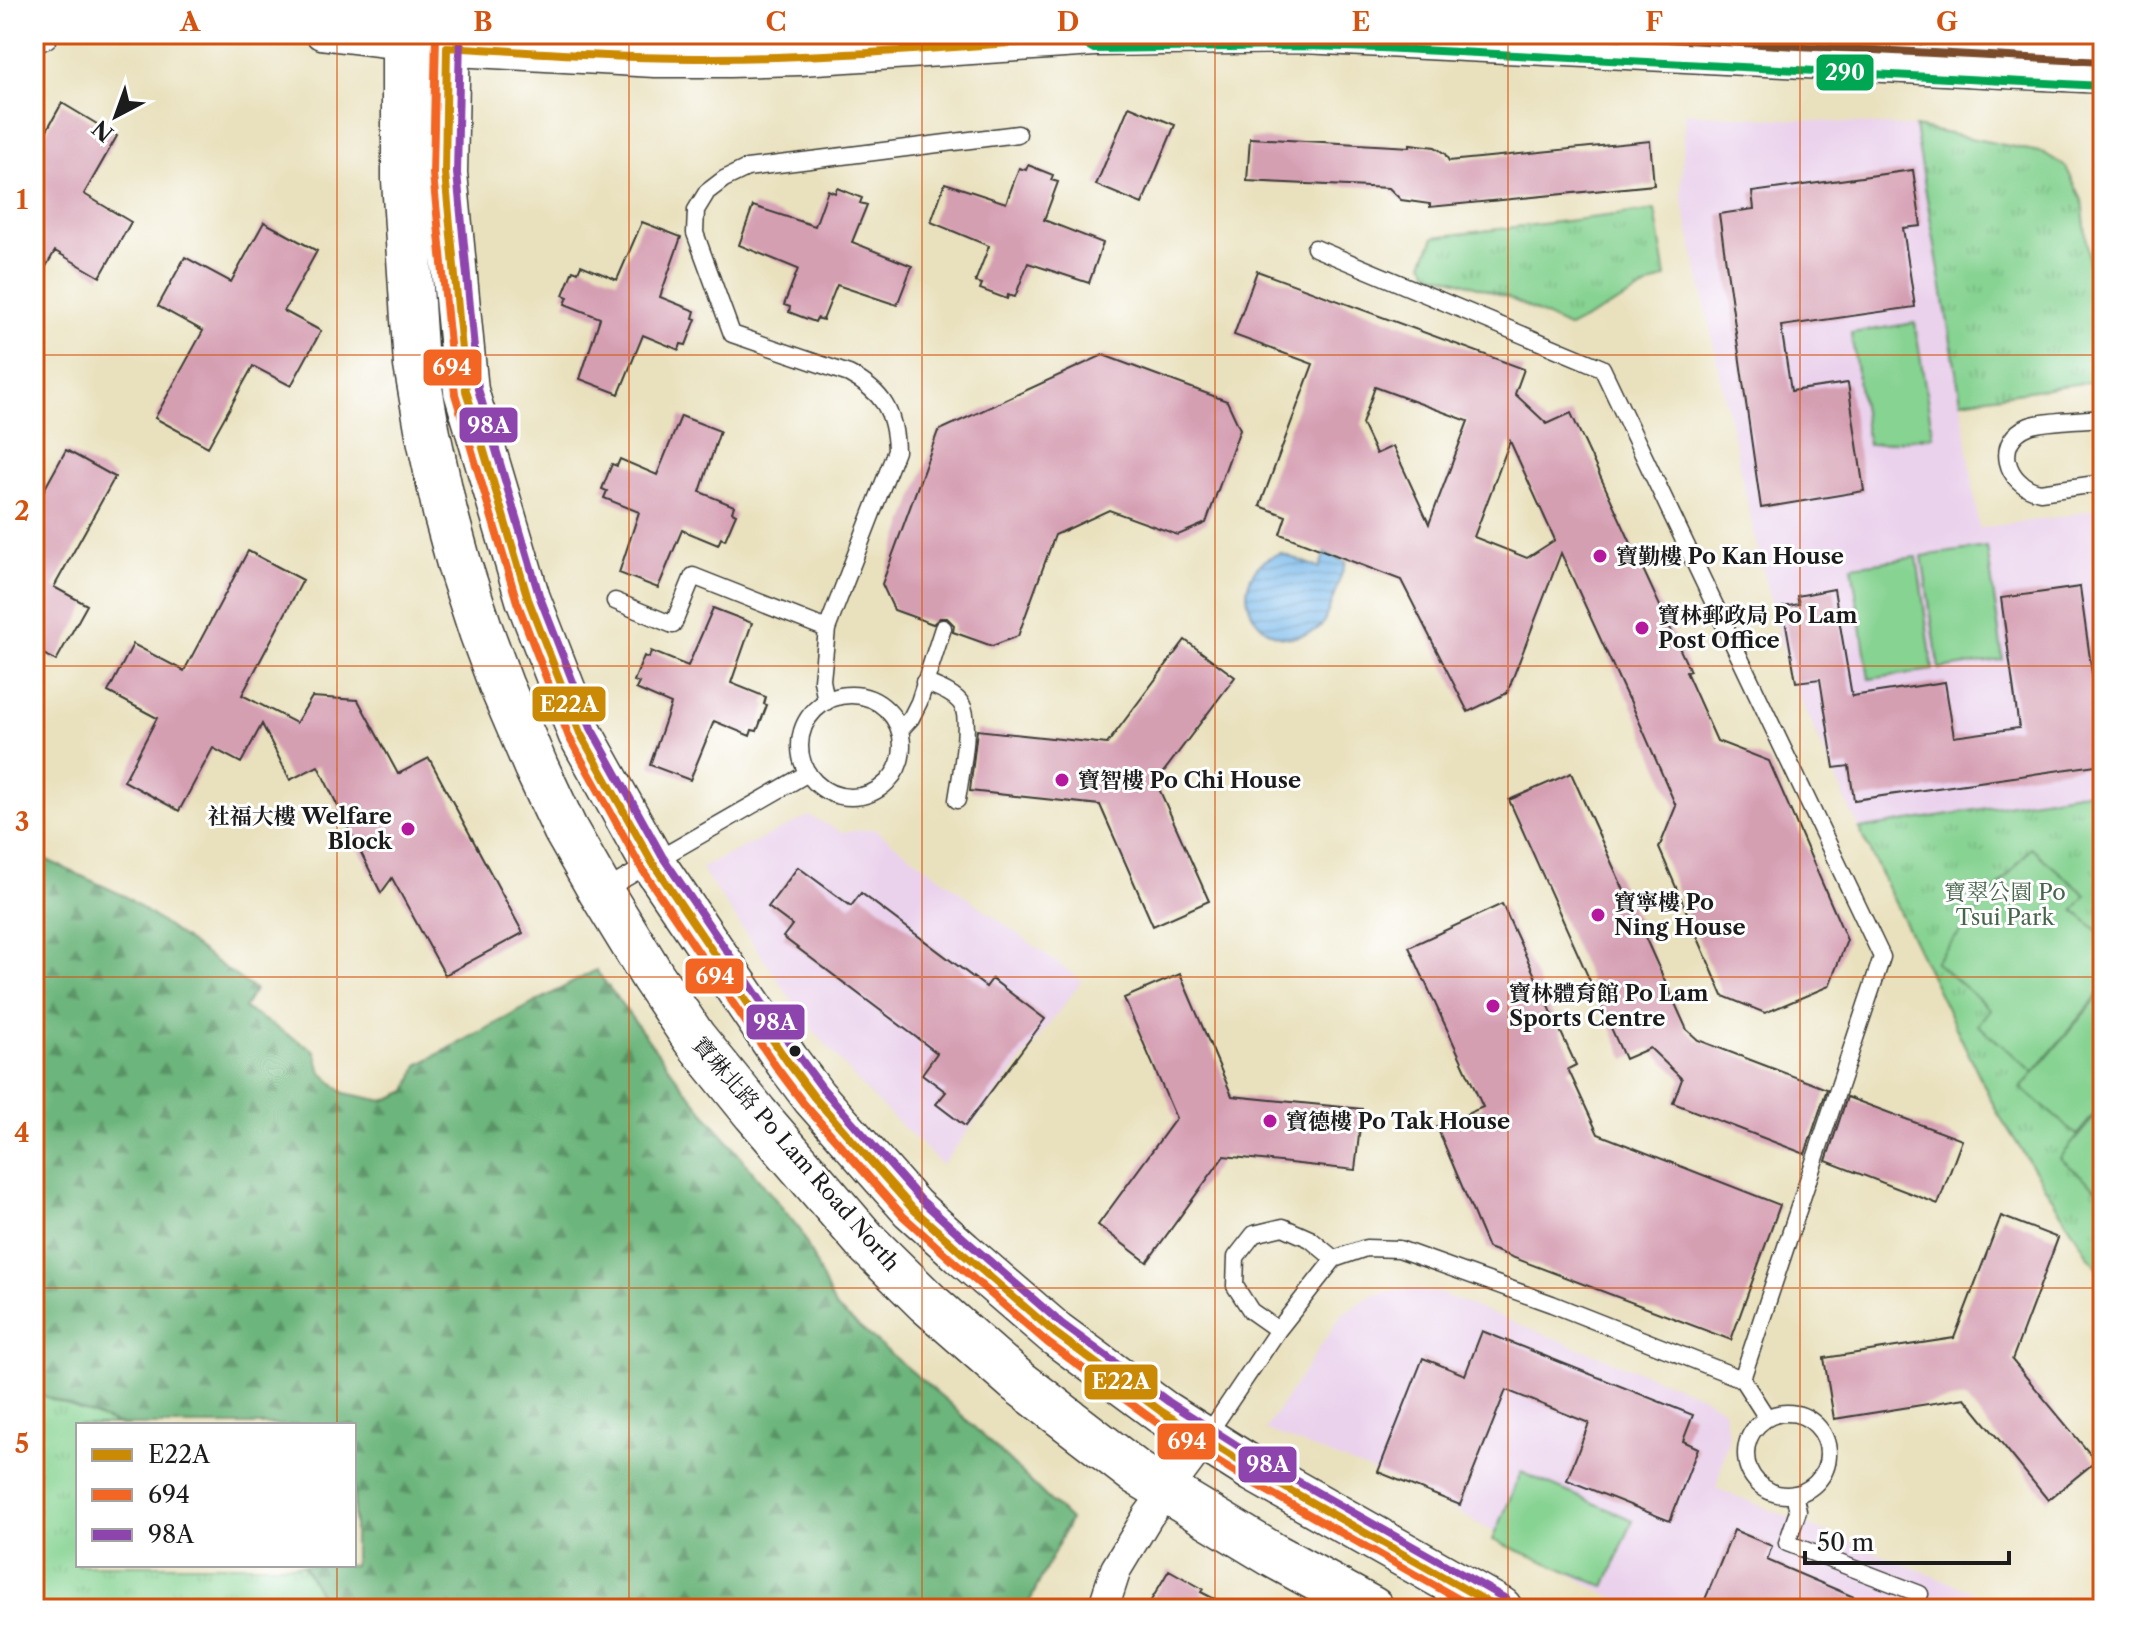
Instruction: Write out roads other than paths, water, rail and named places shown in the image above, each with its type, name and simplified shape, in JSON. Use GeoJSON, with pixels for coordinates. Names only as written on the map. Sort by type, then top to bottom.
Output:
{"type":"FeatureCollection","features":[{"type":"Feature","properties":{"kind":"main road","name":"寶琳北路 Po Lam Road North"},"geometry":{"type":"LineString","coordinates":[[404,39],[404,180],[416,365],[445,512],[460,567],[501,685],[536,767],[565,829],[653,977],[694,1038],[774,1136],[867,1243],[927,1302],[1077,1429],[1165,1492],[1372,1609]]}},
{"type":"Feature","properties":{"kind":"main road"},"geometry":{"type":"LineString","coordinates":[[448,41],[445,173],[466,391],[528,599],[580,733],[652,862],[805,1085],[912,1208],[1055,1333],[1162,1412],[1254,1470],[1500,1609]]}},
{"type":"Feature","properties":{"kind":"street"},"geometry":{"type":"LineString","coordinates":[[34,38],[43,34]]}},
{"type":"Feature","properties":{"kind":"street"},"geometry":{"type":"LineString","coordinates":[[321,34],[655,58],[800,56],[1095,36],[1304,34],[1691,44],[2098,72]]}},
{"type":"Feature","properties":{"kind":"street"},"geometry":{"type":"LineString","coordinates":[[1941,34],[2098,72]]}},
{"type":"Feature","properties":{"kind":"street"},"geometry":{"type":"LineString","coordinates":[[1103,1609],[1116,1569],[1148,1516],[1205,1439]]}},
{"type":"Feature","properties":{"kind":"lane"},"geometry":{"type":"LineString","coordinates":[[826,702],[822,680],[827,629],[896,451],[896,431],[890,412],[880,396],[866,383],[849,374],[732,334],[695,233],[696,210],[707,192],[724,179],[747,168],[1018,134]]}},
{"type":"Feature","properties":{"kind":"lane"},"geometry":{"type":"LineString","coordinates":[[1315,248],[1602,368],[1882,957],[1742,1379]]}},
{"type":"Feature","properties":{"kind":"lane"},"geometry":{"type":"LineString","coordinates":[[2103,418],[2026,427],[2013,439],[2007,456],[2011,473],[2031,490],[2040,492],[2103,483]]}},
{"type":"Feature","properties":{"kind":"lane"},"geometry":{"type":"LineString","coordinates":[[615,601],[673,625],[693,576],[827,629]]}},
{"type":"Feature","properties":{"kind":"lane"},"geometry":{"type":"LineString","coordinates":[[900,730],[919,702],[943,628]]}},
{"type":"Feature","properties":{"kind":"lane"},"geometry":{"type":"LineString","coordinates":[[924,682],[947,692],[962,704],[967,723],[957,800]]}},
{"type":"Feature","properties":{"kind":"lane"},"geometry":{"type":"LineString","coordinates":[[855,695],[869,698],[891,715],[900,730],[903,746],[900,762],[881,788],[866,795],[849,797],[833,794],[819,786],[808,773],[802,760],[802,730],[807,719],[826,702],[855,695]]}},
{"type":"Feature","properties":{"kind":"lane"},"geometry":{"type":"LineString","coordinates":[[601,892],[808,773]]}},
{"type":"Feature","properties":{"kind":"lane"},"geometry":{"type":"LineString","coordinates":[[1278,1330],[1251,1311],[1235,1286],[1236,1257],[1254,1234],[1283,1227],[1310,1239],[1334,1259]]}},
{"type":"Feature","properties":{"kind":"lane"},"geometry":{"type":"LineString","coordinates":[[1205,1439],[1278,1330],[1334,1259],[1366,1248],[1399,1249],[1552,1304],[1742,1379],[1767,1418]]}},
{"type":"Feature","properties":{"kind":"lane"},"geometry":{"type":"LineString","coordinates":[[1780,1413],[1793,1413],[1806,1418],[1824,1437],[1827,1449],[1824,1473],[1816,1483],[1794,1494],[1769,1491],[1750,1473],[1746,1461],[1746,1448],[1757,1425],[1780,1413]]}},
{"type":"Feature","properties":{"kind":"lane"},"geometry":{"type":"LineString","coordinates":[[1794,1494],[1798,1511],[1787,1543],[1920,1594]]}},
{"type":"Feature","properties":{"kind":"water"},"geometry":{"type":"Polygon","coordinates":[[[1280,553],[1319,568],[1325,553],[1346,562],[1328,613],[1315,631],[1300,636],[1274,634],[1263,628],[1249,607],[1249,582],[1255,570],[1280,553]]]}},
{"type":"Feature","properties":{"kind":"place","name":"寶勤樓 Po Kan House"},"geometry":{"type":"Point","coordinates":[1600,556]}},
{"type":"Feature","properties":{"kind":"place","name":"寶林郵政局 Po Lam Post Office"},"geometry":{"type":"Point","coordinates":[1642,628]}},
{"type":"Feature","properties":{"kind":"place","name":"寶智樓 Po Chi House"},"geometry":{"type":"Point","coordinates":[1062,780]}},
{"type":"Feature","properties":{"kind":"place","name":"社福大樓 Welfare Block"},"geometry":{"type":"Point","coordinates":[408,829]}},
{"type":"Feature","properties":{"kind":"place","name":"寶寧樓 Po Ning House"},"geometry":{"type":"Point","coordinates":[1598,915]}},
{"type":"Feature","properties":{"kind":"place","name":"寶林體育館 Po Lam Sports Centre"},"geometry":{"type":"Point","coordinates":[1493,1006]}},
{"type":"Feature","properties":{"kind":"place","name":"寶德樓 Po Tak House"},"geometry":{"type":"Point","coordinates":[1270,1121]}},
{"type":"Feature","properties":{"kind":"park label","name":"寶翠公園 Po Tsui Park"},"geometry":{"type":"Point","coordinates":[2005,904]}}]}
